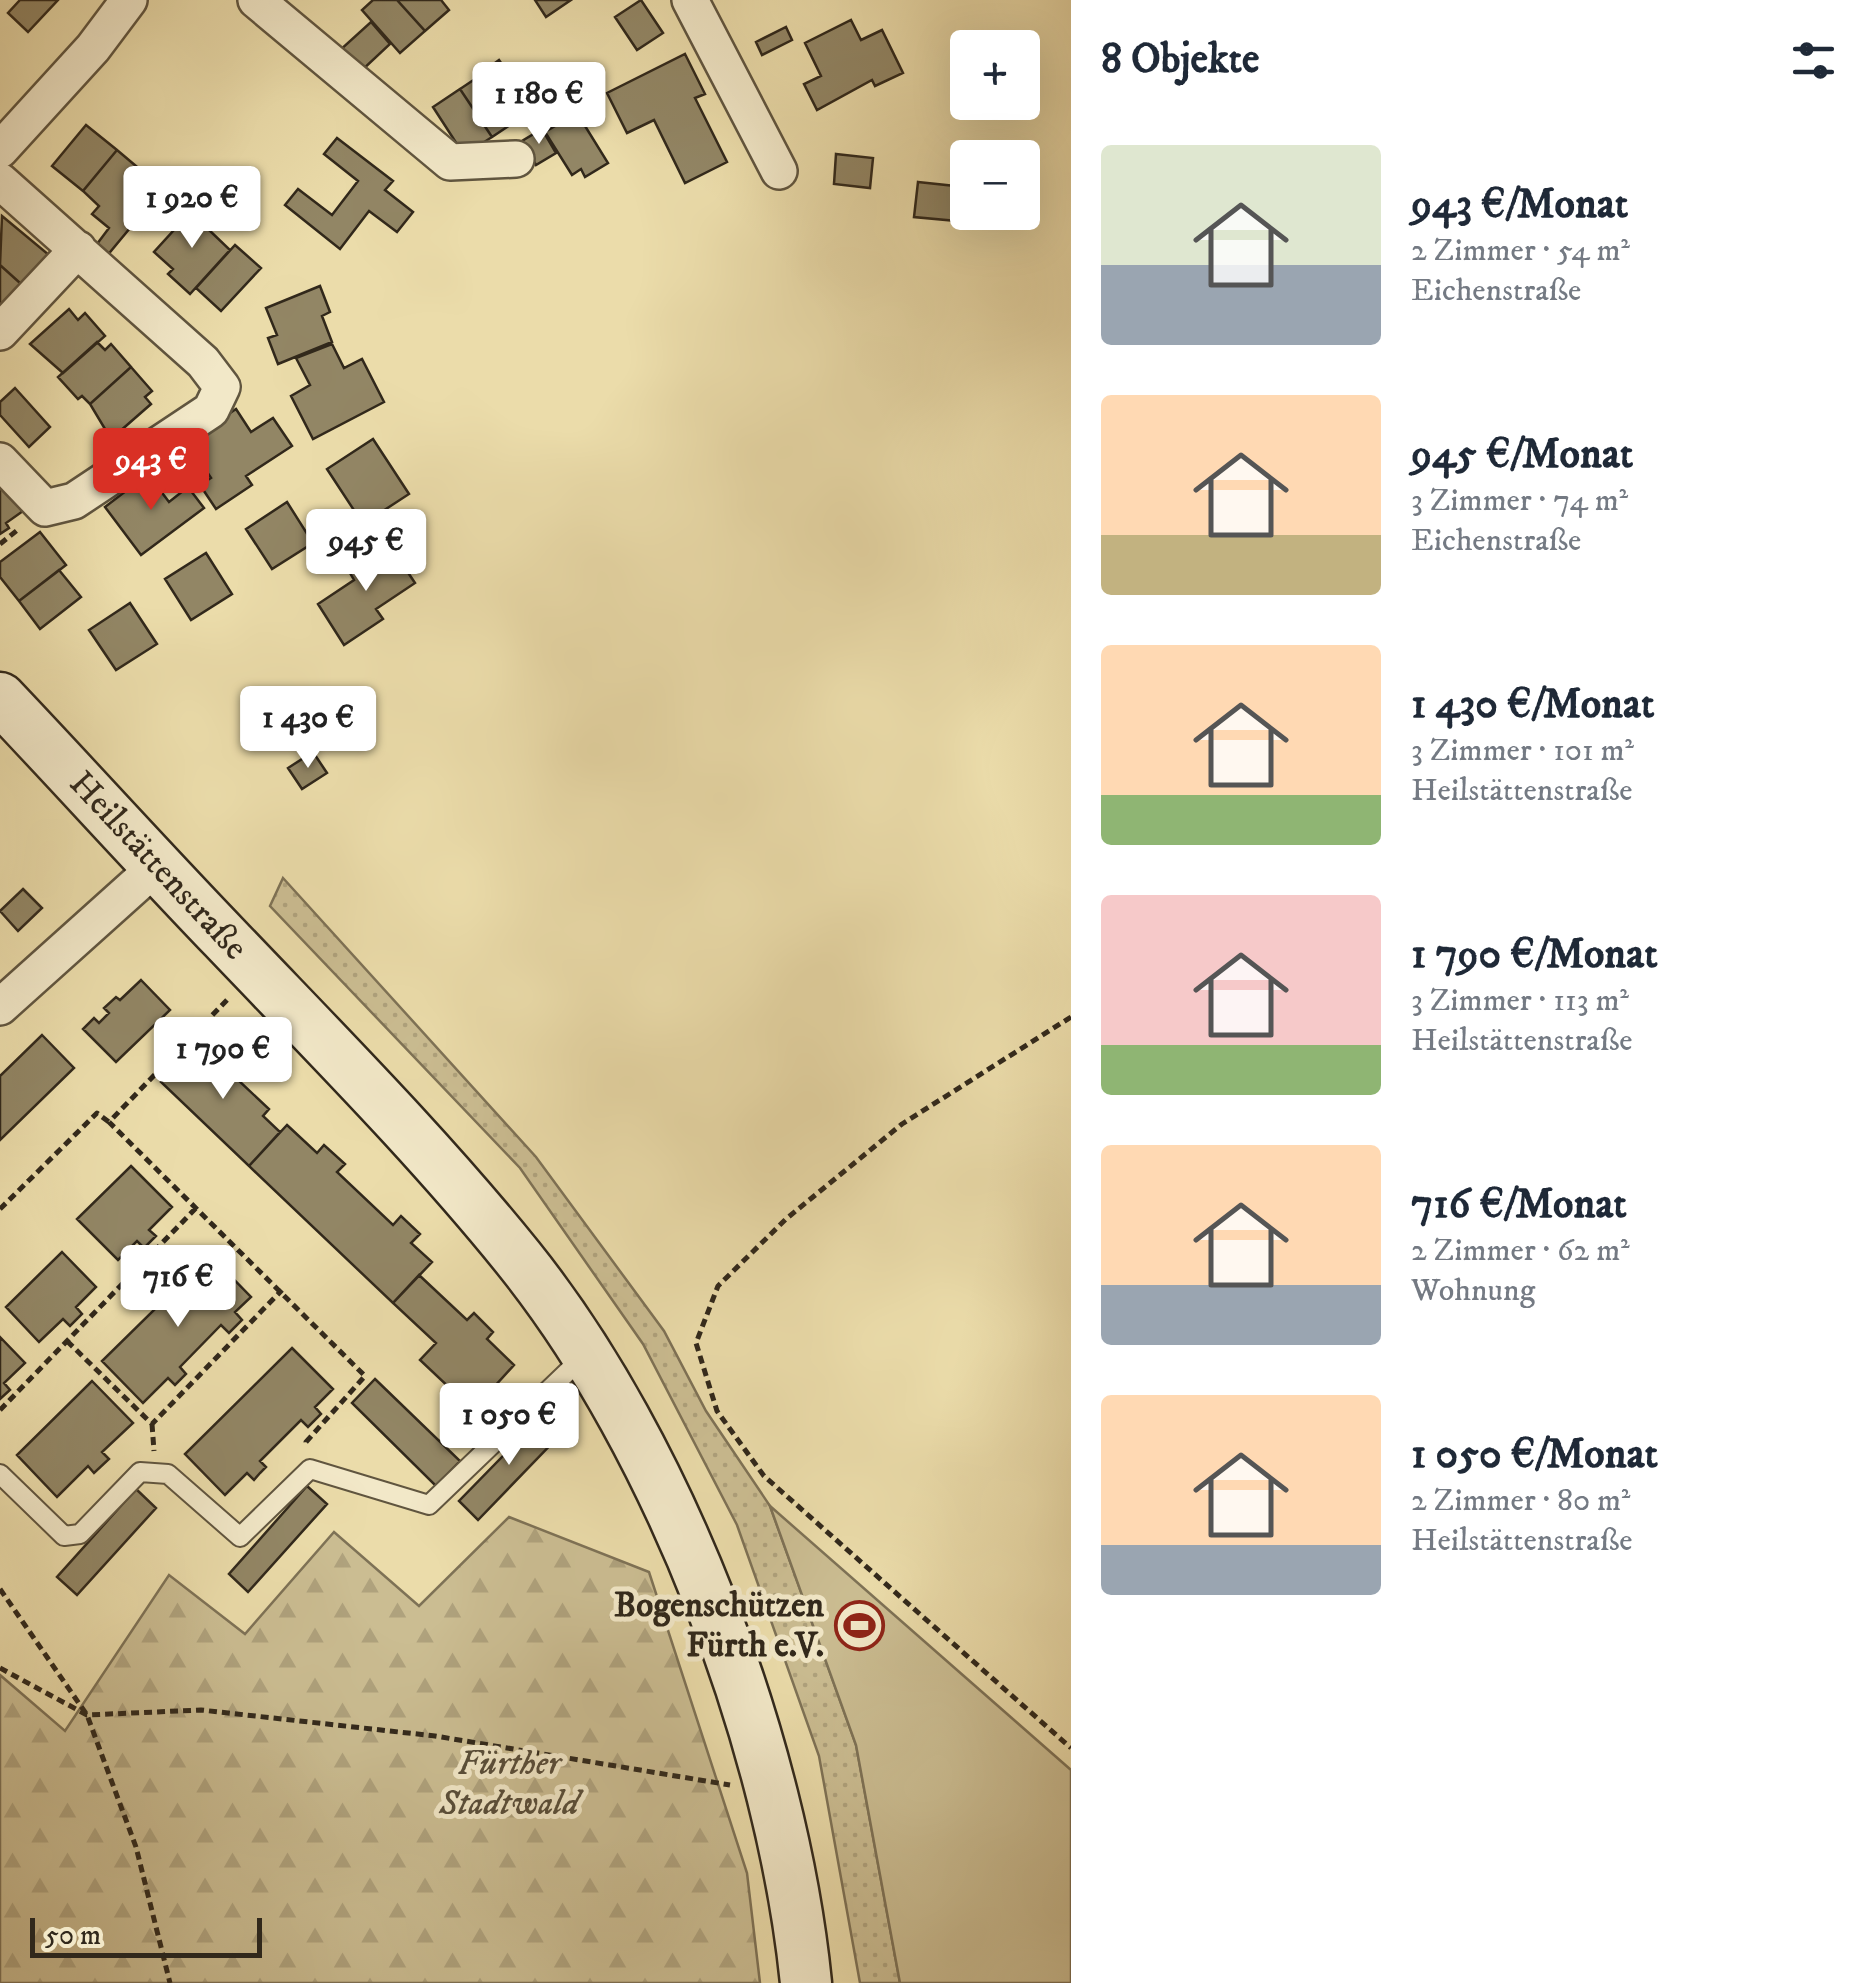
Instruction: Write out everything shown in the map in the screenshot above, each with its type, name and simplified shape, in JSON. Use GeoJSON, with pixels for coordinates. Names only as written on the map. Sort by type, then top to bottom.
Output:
{"type":"FeatureCollection","features":[{"type":"Feature","properties":{"kind":"street"},"geometry":{"type":"LineString","coordinates":[[256,0],[450,162],[516,159]]}},
{"type":"Feature","properties":{"kind":"street"},"geometry":{"type":"LineString","coordinates":[[690,0],[779,171]]}},
{"type":"Feature","properties":{"kind":"street"},"geometry":{"type":"LineString","coordinates":[[0,150],[93,48],[120,3]]}},
{"type":"Feature","properties":{"kind":"street"},"geometry":{"type":"LineString","coordinates":[[0,181],[215,374],[222,387],[212,410],[74,500],[45,508],[0,461]]}},
{"type":"Feature","properties":{"kind":"street"},"geometry":{"type":"LineString","coordinates":[[0,332],[78,250]]}},
{"type":"Feature","properties":{"kind":"street","name":"Heilstättenstraße"},"geometry":{"type":"LineString","coordinates":[[0,698],[256,970],[520,1260],[585,1355],[661,1493],[718,1624],[771,1792],[806,1983]]}},
{"type":"Feature","properties":{"kind":"street"},"geometry":{"type":"LineString","coordinates":[[0,1008],[158,866]]}},
{"type":"Feature","properties":{"kind":"lane"},"geometry":{"type":"LineString","coordinates":[[0,1474],[64,1536],[80,1534],[140,1472],[168,1474],[240,1537],[310,1470],[430,1505],[585,1355]]}},
{"type":"Feature","properties":{"kind":"path"},"geometry":{"type":"LineString","coordinates":[[109,1122],[256,970]]}},
{"type":"Feature","properties":{"kind":"path"},"geometry":{"type":"LineString","coordinates":[[1071,1017],[902,1124],[786,1219],[718,1286],[696,1342],[716,1412],[764,1476],[1071,1748]]}},
{"type":"Feature","properties":{"kind":"path"},"geometry":{"type":"LineString","coordinates":[[0,1209],[98,1113],[109,1122],[289,1297],[285,1301],[365,1376],[306,1442],[310,1470]]}},
{"type":"Feature","properties":{"kind":"path"},"geometry":{"type":"LineString","coordinates":[[0,1410],[197,1208]]}},
{"type":"Feature","properties":{"kind":"path"},"geometry":{"type":"LineString","coordinates":[[67,1342],[152,1424],[282,1290]]}},
{"type":"Feature","properties":{"kind":"path"},"geometry":{"type":"LineString","coordinates":[[0,1588],[87,1715],[136,1847],[170,1983]]}},
{"type":"Feature","properties":{"kind":"path"},"geometry":{"type":"LineString","coordinates":[[0,1668],[87,1715],[201,1710],[396,1731],[771,1792]]}},
{"type":"Feature","properties":{"kind":"green space"},"geometry":{"type":"Polygon","coordinates":[[[283,878],[536,1157],[664,1331],[706,1411],[770,1506],[856,1745],[900,1983],[860,1983],[819,1756],[737,1525],[643,1344],[520,1168],[270,906],[283,878]]]}},
{"type":"Feature","properties":{"kind":"green space","name":"Bogenschützen Fürth e.V."},"geometry":{"type":"Polygon","coordinates":[[[770,1506],[1071,1770],[1071,1983],[900,1983],[856,1745],[770,1506]]]}},
{"type":"Feature","properties":{"kind":"green space","name":"Fürther Stadtwald"},"geometry":{"type":"Polygon","coordinates":[[[509,1517],[649,1572],[747,1873],[760,1983],[0,1983],[0,1675],[65,1731],[169,1575],[245,1634],[334,1532],[419,1606],[509,1517]]]}},
{"type":"Feature","properties":{"kind":"building"},"geometry":{"type":"Polygon","coordinates":[[[20,0],[58,0],[28,32],[8,13],[20,0]]]}},
{"type":"Feature","properties":{"kind":"building"},"geometry":{"type":"Polygon","coordinates":[[[373,0],[397,0],[425,31],[400,53],[362,10],[373,0]]]}},
{"type":"Feature","properties":{"kind":"building"},"geometry":{"type":"Polygon","coordinates":[[[397,0],[441,0],[449,10],[425,31],[397,0]]]}},
{"type":"Feature","properties":{"kind":"building"},"geometry":{"type":"Polygon","coordinates":[[[535,0],[571,0],[546,17],[535,0]]]}},
{"type":"Feature","properties":{"kind":"building"},"geometry":{"type":"Polygon","coordinates":[[[641,0],[663,33],[637,50],[615,17],[641,0]]]}},
{"type":"Feature","properties":{"kind":"building"},"geometry":{"type":"Polygon","coordinates":[[[851,20],[861,40],[882,30],[903,73],[875,86],[872,80],[817,110],[804,84],[821,76],[805,43],[851,20]]]}},
{"type":"Feature","properties":{"kind":"building"},"geometry":{"type":"Polygon","coordinates":[[[371,22],[390,44],[359,73],[339,51],[371,22]]]}},
{"type":"Feature","properties":{"kind":"building"},"geometry":{"type":"Polygon","coordinates":[[[786,27],[792,40],[762,55],[756,42],[786,27]]]}},
{"type":"Feature","properties":{"kind":"building"},"geometry":{"type":"Polygon","coordinates":[[[685,54],[705,94],[695,98],[727,162],[685,183],[654,120],[627,133],[607,93],[685,54]]]}},
{"type":"Feature","properties":{"kind":"building"},"geometry":{"type":"Polygon","coordinates":[[[499,60],[516,85],[504,93],[488,68],[499,60]]]}},
{"type":"Feature","properties":{"kind":"building"},"geometry":{"type":"Polygon","coordinates":[[[487,71],[519,119],[492,137],[460,89],[487,71]]]}},
{"type":"Feature","properties":{"kind":"building"},"geometry":{"type":"Polygon","coordinates":[[[460,89],[492,137],[464,155],[433,107],[460,89]]]}},
{"type":"Feature","properties":{"kind":"building"},"geometry":{"type":"Polygon","coordinates":[[[577,113],[608,163],[585,177],[581,169],[572,175],[545,132],[577,113]]]}},
{"type":"Feature","properties":{"kind":"building"},"geometry":{"type":"Polygon","coordinates":[[[86,125],[117,150],[83,191],[52,166],[86,125]]]}},
{"type":"Feature","properties":{"kind":"building"},"geometry":{"type":"Polygon","coordinates":[[[542,129],[556,153],[536,165],[522,141],[542,129]]]}},
{"type":"Feature","properties":{"kind":"building"},"geometry":{"type":"Polygon","coordinates":[[[337,138],[393,181],[385,190],[413,212],[397,232],[369,211],[340,249],[285,205],[298,189],[332,215],[358,181],[324,154],[337,138]]]}},
{"type":"Feature","properties":{"kind":"building"},"geometry":{"type":"Polygon","coordinates":[[[117,150],[143,172],[130,187],[150,204],[106,257],[94,248],[109,228],[92,214],[99,206],[83,191],[117,150]]]}},
{"type":"Feature","properties":{"kind":"building"},"geometry":{"type":"Polygon","coordinates":[[[836,154],[873,158],[870,188],[834,184],[836,154]]]}},
{"type":"Feature","properties":{"kind":"building"},"geometry":{"type":"Polygon","coordinates":[[[918,182],[950,185],[950,220],[914,217],[918,182]]]}},
{"type":"Feature","properties":{"kind":"building"},"geometry":{"type":"Polygon","coordinates":[[[195,207],[214,224],[208,229],[230,250],[190,294],[168,274],[173,269],[154,252],[195,207]]]}},
{"type":"Feature","properties":{"kind":"building"},"geometry":{"type":"Polygon","coordinates":[[[2,216],[49,255],[30,292],[0,265],[2,216]]]}},
{"type":"Feature","properties":{"kind":"building"},"geometry":{"type":"Polygon","coordinates":[[[235,245],[261,268],[221,311],[196,288],[235,245]]]}},
{"type":"Feature","properties":{"kind":"building"},"geometry":{"type":"Polygon","coordinates":[[[0,265],[30,292],[0,323],[0,265]]]}},
{"type":"Feature","properties":{"kind":"building"},"geometry":{"type":"Polygon","coordinates":[[[320,286],[330,312],[322,316],[332,342],[278,364],[268,338],[277,335],[266,308],[320,286]]]}},
{"type":"Feature","properties":{"kind":"building"},"geometry":{"type":"Polygon","coordinates":[[[69,309],[78,320],[85,313],[105,336],[63,373],[30,344],[69,309]]]}},
{"type":"Feature","properties":{"kind":"building"},"geometry":{"type":"Polygon","coordinates":[[[97,342],[105,350],[111,344],[131,367],[90,404],[82,396],[78,399],[58,377],[97,342]]]}},
{"type":"Feature","properties":{"kind":"building"},"geometry":{"type":"Polygon","coordinates":[[[332,344],[344,368],[362,359],[384,402],[313,439],[291,396],[310,385],[296,358],[332,344]]]}},
{"type":"Feature","properties":{"kind":"building"},"geometry":{"type":"Polygon","coordinates":[[[131,367],[152,391],[145,397],[151,404],[111,439],[90,404],[131,367]]]}},
{"type":"Feature","properties":{"kind":"building"},"geometry":{"type":"Polygon","coordinates":[[[15,388],[50,427],[29,447],[0,415],[0,402],[15,388]]]}},
{"type":"Feature","properties":{"kind":"building"},"geometry":{"type":"Polygon","coordinates":[[[236,409],[251,432],[273,418],[292,446],[246,476],[252,485],[216,509],[200,485],[211,478],[187,442],[236,409]]]}},
{"type":"Feature","properties":{"kind":"building"},"geometry":{"type":"Polygon","coordinates":[[[373,439],[409,494],[363,524],[327,469],[373,439]]]}},
{"type":"Feature","properties":{"kind":"building"},"geometry":{"type":"Polygon","coordinates":[[[148,474],[169,502],[188,487],[204,508],[141,555],[105,507],[148,474]]]}},
{"type":"Feature","properties":{"kind":"building"},"geometry":{"type":"Polygon","coordinates":[[[0,478],[23,511],[6,523],[9,528],[0,534],[0,478]]]}},
{"type":"Feature","properties":{"kind":"building"},"geometry":{"type":"Polygon","coordinates":[[[287,502],[313,543],[272,569],[246,529],[287,502]]]}},
{"type":"Feature","properties":{"kind":"building"},"geometry":{"type":"Polygon","coordinates":[[[40,532],[66,565],[19,601],[0,577],[0,562],[40,532]]]}},
{"type":"Feature","properties":{"kind":"building"},"geometry":{"type":"Polygon","coordinates":[[[375,545],[380,554],[391,547],[415,583],[376,609],[383,619],[344,645],[318,604],[354,580],[350,573],[366,563],[360,555],[375,545]]]}},
{"type":"Feature","properties":{"kind":"building"},"geometry":{"type":"Polygon","coordinates":[[[206,553],[232,594],[191,620],[165,579],[206,553]]]}},
{"type":"Feature","properties":{"kind":"building"},"geometry":{"type":"Polygon","coordinates":[[[59,570],[81,597],[40,629],[19,601],[59,570]]]}},
{"type":"Feature","properties":{"kind":"building"},"geometry":{"type":"Polygon","coordinates":[[[130,603],[157,644],[116,670],[89,630],[130,603]]]}},
{"type":"Feature","properties":{"kind":"building"},"geometry":{"type":"Polygon","coordinates":[[[313,752],[327,773],[302,789],[288,768],[313,752]]]}},
{"type":"Feature","properties":{"kind":"building"},"geometry":{"type":"Polygon","coordinates":[[[23,889],[42,908],[18,931],[0,911],[23,889]]]}},
{"type":"Feature","properties":{"kind":"building"},"geometry":{"type":"Polygon","coordinates":[[[141,980],[170,1010],[116,1062],[83,1029],[94,1018],[99,1023],[109,1013],[104,1008],[116,997],[120,1000],[141,980]]]}},
{"type":"Feature","properties":{"kind":"building"},"geometry":{"type":"Polygon","coordinates":[[[42,1035],[74,1068],[0,1140],[0,1076],[42,1035]]]}},
{"type":"Feature","properties":{"kind":"building"},"geometry":{"type":"Polygon","coordinates":[[[199,1042],[220,1062],[228,1053],[247,1071],[238,1080],[269,1109],[263,1116],[280,1132],[249,1166],[161,1082],[199,1042]]]}},
{"type":"Feature","properties":{"kind":"building"},"geometry":{"type":"Polygon","coordinates":[[[287,1125],[317,1153],[324,1145],[345,1164],[337,1172],[393,1225],[401,1216],[420,1234],[411,1243],[432,1262],[393,1303],[249,1166],[287,1125]]]}},
{"type":"Feature","properties":{"kind":"building"},"geometry":{"type":"Polygon","coordinates":[[[131,1166],[172,1207],[149,1230],[156,1236],[144,1248],[137,1241],[118,1260],[77,1219],[131,1166]]]}},
{"type":"Feature","properties":{"kind":"building"},"geometry":{"type":"Polygon","coordinates":[[[62,1252],[96,1287],[76,1307],[82,1314],[70,1326],[63,1319],[39,1342],[6,1307],[62,1252]]]}},
{"type":"Feature","properties":{"kind":"building"},"geometry":{"type":"Polygon","coordinates":[[[210,1255],[251,1297],[235,1312],[242,1320],[229,1333],[221,1325],[180,1367],[186,1374],[175,1385],[168,1378],[143,1403],[102,1361],[210,1255]]]}},
{"type":"Feature","properties":{"kind":"building"},"geometry":{"type":"Polygon","coordinates":[[[419,1275],[467,1320],[474,1313],[493,1332],[487,1339],[514,1365],[473,1410],[420,1360],[436,1343],[393,1303],[419,1275]]]}},
{"type":"Feature","properties":{"kind":"building"},"geometry":{"type":"Polygon","coordinates":[[[0,1337],[25,1363],[4,1383],[10,1390],[0,1399],[0,1337]]]}},
{"type":"Feature","properties":{"kind":"building"},"geometry":{"type":"Polygon","coordinates":[[[292,1348],[333,1389],[315,1407],[321,1414],[308,1427],[301,1420],[260,1461],[266,1467],[254,1480],[247,1473],[225,1495],[185,1454],[292,1348]]]}},
{"type":"Feature","properties":{"kind":"building"},"geometry":{"type":"Polygon","coordinates":[[[375,1379],[460,1461],[436,1486],[352,1403],[375,1379]]]}},
{"type":"Feature","properties":{"kind":"building"},"geometry":{"type":"Polygon","coordinates":[[[92,1381],[133,1423],[102,1452],[109,1459],[94,1473],[88,1466],[57,1497],[17,1455],[92,1381]]]}},
{"type":"Feature","properties":{"kind":"building"},"geometry":{"type":"Polygon","coordinates":[[[541,1417],[560,1435],[478,1520],[459,1501],[541,1417]]]}},
{"type":"Feature","properties":{"kind":"building"},"geometry":{"type":"Polygon","coordinates":[[[307,1486],[327,1504],[248,1592],[229,1574],[307,1486]]]}},
{"type":"Feature","properties":{"kind":"building"},"geometry":{"type":"Polygon","coordinates":[[[136,1489],[156,1508],[77,1595],[57,1577],[136,1489]]]}},
{"type":"Feature","properties":{"kind":"place","name":"Bogenschützen Fürth e.V."},"geometry":{"type":"Point","coordinates":[859,1626]}}]}
